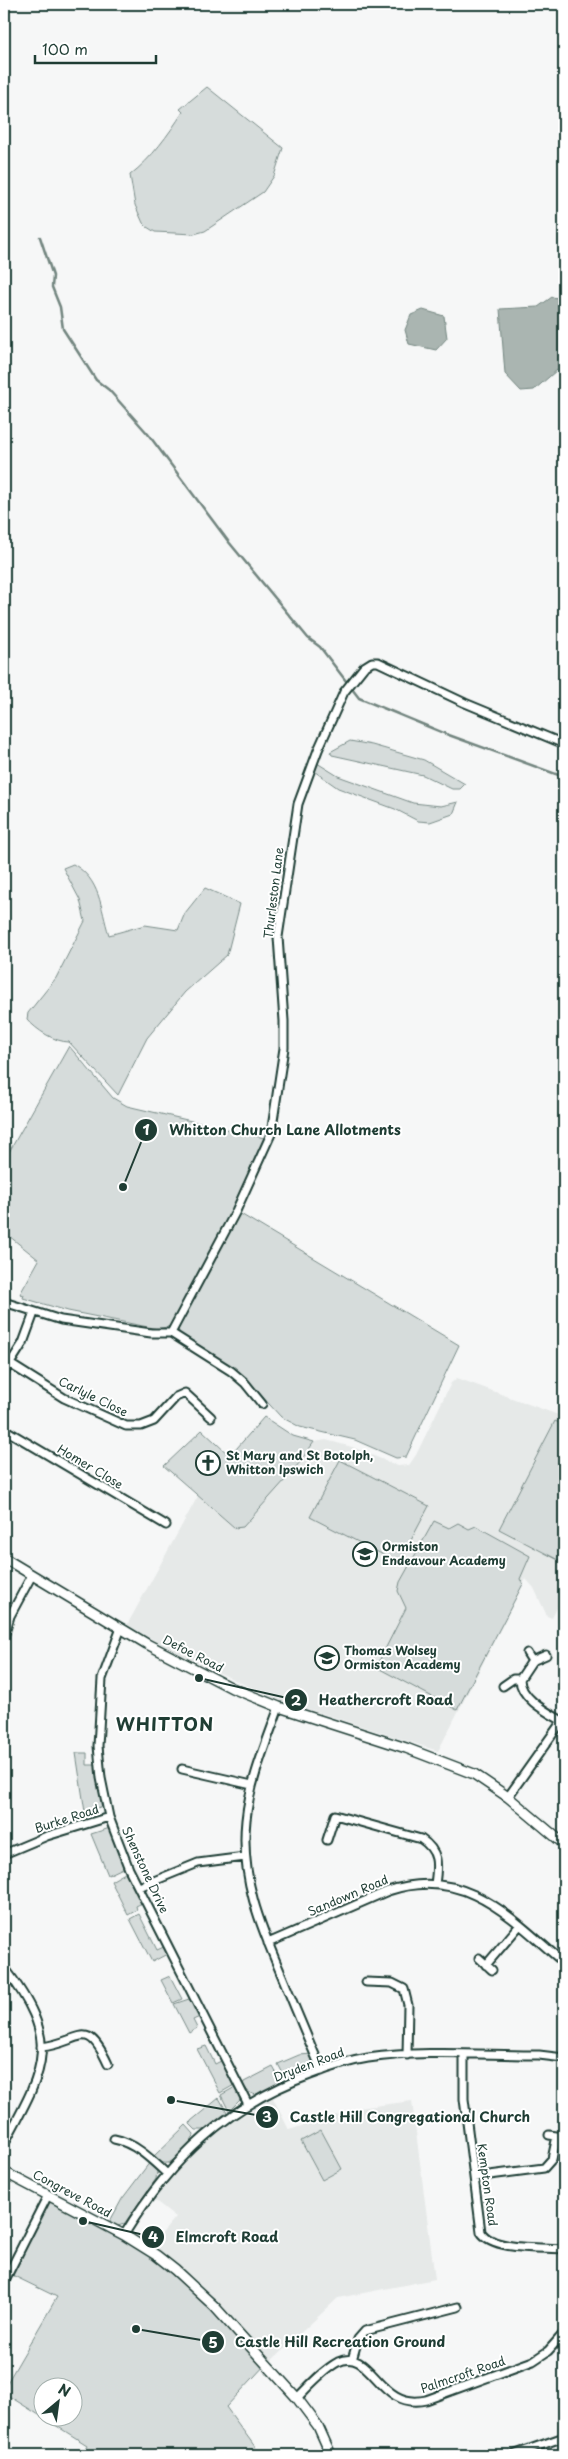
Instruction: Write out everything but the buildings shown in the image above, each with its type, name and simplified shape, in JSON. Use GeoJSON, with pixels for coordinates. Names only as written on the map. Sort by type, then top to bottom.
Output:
{"type":"FeatureCollection","features":[{"type":"Feature","properties":{"kind":"street","name":"Thurleston Lane"},"geometry":{"type":"LineString","coordinates":[[171,1333],[236,1211],[271,1134],[284,1048],[278,937],[295,821],[298,804],[318,750],[344,692],[364,668],[372,662],[378,662],[465,704],[564,744]]}},
{"type":"Feature","properties":{"kind":"street"},"geometry":{"type":"LineString","coordinates":[[4,1302],[34,1313],[76,1322],[151,1333],[171,1333],[231,1371],[245,1383],[262,1404]]}},
{"type":"Feature","properties":{"kind":"street"},"geometry":{"type":"LineString","coordinates":[[4,1374],[26,1337],[34,1313]]}},
{"type":"Feature","properties":{"kind":"street","name":"Carlyle Close"},"geometry":{"type":"LineString","coordinates":[[10,1364],[64,1398],[126,1426],[141,1426],[154,1421],[176,1397],[185,1393],[211,1417]]}},
{"type":"Feature","properties":{"kind":"street","name":"Homer Close"},"geometry":{"type":"LineString","coordinates":[[4,1429],[166,1524]]}},
{"type":"Feature","properties":{"kind":"street","name":"Defoe Road"},"geometry":{"type":"LineString","coordinates":[[4,1558],[198,1672],[279,1707],[458,1767],[482,1778],[508,1797],[564,1844]]}},
{"type":"Feature","properties":{"kind":"street"},"geometry":{"type":"LineString","coordinates":[[4,1637],[10,1616],[32,1575]]}},
{"type":"Feature","properties":{"kind":"street","name":"Shenstone Drive"},"geometry":{"type":"LineString","coordinates":[[121,1628],[102,1679],[98,1746],[101,1778],[109,1817],[121,1851],[248,2104]]}},
{"type":"Feature","properties":{"kind":"street"},"geometry":{"type":"LineString","coordinates":[[527,1653],[532,1661]]}},
{"type":"Feature","properties":{"kind":"street"},"geometry":{"type":"LineString","coordinates":[[508,1797],[563,1721],[533,1702],[520,1684],[520,1678],[532,1661],[546,1655]]}},
{"type":"Feature","properties":{"kind":"street"},"geometry":{"type":"LineString","coordinates":[[503,1686],[513,1679],[520,1678]]}},
{"type":"Feature","properties":{"kind":"street"},"geometry":{"type":"LineString","coordinates":[[279,1707],[252,1785],[246,1821],[245,1857],[256,1912],[322,2071]]}},
{"type":"Feature","properties":{"kind":"street"},"geometry":{"type":"LineString","coordinates":[[182,1769],[252,1785]]}},
{"type":"Feature","properties":{"kind":"street"},"geometry":{"type":"LineString","coordinates":[[327,1840],[335,1815],[421,1838],[431,1847],[437,1858],[435,1884]]}},
{"type":"Feature","properties":{"kind":"street","name":"Burke Road"},"geometry":{"type":"LineString","coordinates":[[4,1854],[47,1836],[109,1817]]}},
{"type":"Feature","properties":{"kind":"street"},"geometry":{"type":"LineString","coordinates":[[140,1887],[198,1863],[245,1857]]}},
{"type":"Feature","properties":{"kind":"street","name":"Sandown Road"},"geometry":{"type":"LineString","coordinates":[[268,1943],[382,1893],[409,1886],[435,1884],[466,1891],[486,1899],[564,1963]]}},
{"type":"Feature","properties":{"kind":"street"},"geometry":{"type":"LineString","coordinates":[[479,1958],[489,1967],[520,1925]]}},
{"type":"Feature","properties":{"kind":"street"},"geometry":{"type":"LineString","coordinates":[[4,1967],[29,2002],[36,2019],[41,2047],[40,2065],[34,2086],[4,2144]]}},
{"type":"Feature","properties":{"kind":"street"},"geometry":{"type":"LineString","coordinates":[[366,1982],[392,1983],[404,1989],[408,2006],[406,2055]]}},
{"type":"Feature","properties":{"kind":"street"},"geometry":{"type":"LineString","coordinates":[[41,2047],[57,2045],[81,2036],[89,2037],[99,2045],[108,2064]]}},
{"type":"Feature","properties":{"kind":"street","name":"Dryden Road"},"geometry":{"type":"LineString","coordinates":[[124,2235],[166,2173],[215,2127],[248,2104],[286,2085],[322,2071],[366,2058],[464,2054],[539,2055],[564,2058]]}},
{"type":"Feature","properties":{"kind":"street","name":"Kempton Road"},"geometry":{"type":"LineString","coordinates":[[464,2054],[464,2099],[480,2228],[485,2238],[500,2244],[564,2249]]}},
{"type":"Feature","properties":{"kind":"street"},"geometry":{"type":"LineString","coordinates":[[474,2177],[544,2168],[552,2159],[561,2137],[549,2135]]}},
{"type":"Feature","properties":{"kind":"street"},"geometry":{"type":"LineString","coordinates":[[114,2139],[121,2140],[144,2154],[166,2173]]}},
{"type":"Feature","properties":{"kind":"street","name":"Congreve Road"},"geometry":{"type":"LineString","coordinates":[[4,2172],[124,2235],[156,2255],[194,2287],[214,2306],[297,2398],[318,2426],[331,2455]]}},
{"type":"Feature","properties":{"kind":"street"},"geometry":{"type":"LineString","coordinates":[[4,2282],[48,2195]]}},
{"type":"Feature","properties":{"kind":"street"},"geometry":{"type":"LineString","coordinates":[[297,2398],[332,2366],[342,2361],[352,2360],[358,2339],[365,2330],[458,2307]]}},
{"type":"Feature","properties":{"kind":"street","name":"Palmcroft Road"},"geometry":{"type":"LineString","coordinates":[[352,2360],[367,2368],[393,2396],[408,2402],[419,2402],[524,2365],[548,2351],[564,2333]]}},
{"type":"Feature","properties":{"kind":"street"},"geometry":{"type":"LineString","coordinates":[[513,2455],[564,2437]]}},
{"type":"Feature","properties":{"kind":"shaded area"},"geometry":{"type":"Polygon","coordinates":[[[207,87],[283,148],[274,176],[263,192],[205,231],[194,234],[155,232],[143,223],[135,205],[130,175],[152,154],[165,138],[183,112],[180,109],[207,87]]]}},
{"type":"Feature","properties":{"kind":"shaded area"},"geometry":{"type":"Polygon","coordinates":[[[552,297],[564,299],[564,364],[534,390],[521,391],[505,374],[500,309],[538,307],[552,297]]]}},
{"type":"Feature","properties":{"kind":"shaded area"},"geometry":{"type":"Polygon","coordinates":[[[423,310],[444,316],[447,338],[436,350],[409,344],[405,330],[411,315],[423,310]]]}},
{"type":"Feature","properties":{"kind":"shaded area"},"geometry":{"type":"Polygon","coordinates":[[[350,741],[372,745],[424,760],[465,784],[460,789],[452,789],[423,775],[332,755],[330,752],[350,741]]]}},
{"type":"Feature","properties":{"kind":"shaded area"},"geometry":{"type":"Polygon","coordinates":[[[317,763],[338,776],[413,803],[441,806],[458,802],[453,814],[430,822],[418,821],[395,809],[338,788],[311,769],[317,763]]]}},
{"type":"Feature","properties":{"kind":"shaded area"},"geometry":{"type":"Polygon","coordinates":[[[73,864],[82,870],[94,886],[109,935],[145,925],[178,930],[185,913],[205,888],[240,904],[227,955],[185,992],[147,1038],[118,1095],[69,1042],[46,1035],[27,1019],[28,1013],[56,978],[85,921],[80,900],[63,868],[73,864]]]}},
{"type":"Feature","properties":{"kind":"shaded area"},"geometry":{"type":"Polygon","coordinates":[[[69,1046],[113,1098],[127,1106],[264,1138],[231,1212],[171,1326],[158,1329],[68,1311],[23,1298],[24,1295],[20,1294],[39,1260],[4,1232],[4,1161],[69,1046]]]}},
{"type":"Feature","properties":{"kind":"shaded area"},"geometry":{"type":"Polygon","coordinates":[[[239,1213],[459,1345],[406,1457],[396,1458],[355,1440],[300,1427],[281,1417],[247,1380],[180,1336],[178,1328],[239,1213]]]}},
{"type":"Feature","properties":{"kind":"shaded area","name":"Ormiston Endeavour Academy"},"geometry":{"type":"Polygon","coordinates":[[[457,1378],[564,1417],[564,1594],[552,1618],[547,1616],[534,1588],[526,1579],[438,1751],[271,1697],[175,1652],[127,1625],[198,1496],[235,1528],[294,1470],[314,1442],[326,1440],[352,1447],[398,1466],[409,1465],[416,1455],[451,1383],[457,1378]]]}},
{"type":"Feature","properties":{"kind":"shaded area"},"geometry":{"type":"Polygon","coordinates":[[[264,1417],[293,1436],[314,1442],[294,1470],[243,1527],[235,1528],[164,1466],[202,1430],[230,1456],[264,1417]]]}},
{"type":"Feature","properties":{"kind":"shaded area"},"geometry":{"type":"Polygon","coordinates":[[[555,1421],[564,1425],[564,1563],[499,1529],[555,1421]]]}},
{"type":"Feature","properties":{"kind":"shaded area"},"geometry":{"type":"Polygon","coordinates":[[[340,1460],[429,1506],[399,1563],[310,1517],[340,1460]]]}},
{"type":"Feature","properties":{"kind":"shaded area"},"geometry":{"type":"Polygon","coordinates":[[[434,1521],[449,1528],[458,1523],[469,1529],[476,1526],[530,1556],[520,1579],[523,1584],[457,1710],[376,1667],[406,1608],[398,1591],[400,1582],[434,1521]]]}},
{"type":"Feature","properties":{"kind":"shaded area"},"geometry":{"type":"Polygon","coordinates":[[[76,1753],[87,1753],[87,1765],[96,1765],[103,1806],[85,1812],[76,1753]]]}},
{"type":"Feature","properties":{"kind":"shaded area"},"geometry":{"type":"Polygon","coordinates":[[[110,1828],[125,1867],[108,1875],[91,1834],[110,1828]]]}},
{"type":"Feature","properties":{"kind":"shaded area"},"geometry":{"type":"Polygon","coordinates":[[[128,1873],[144,1902],[136,1906],[137,1910],[128,1915],[111,1881],[128,1873]]]}},
{"type":"Feature","properties":{"kind":"shaded area"},"geometry":{"type":"Polygon","coordinates":[[[139,1914],[157,1950],[166,1946],[169,1953],[152,1962],[130,1919],[139,1914]]]}},
{"type":"Feature","properties":{"kind":"shaded area"},"geometry":{"type":"Polygon","coordinates":[[[170,1976],[182,1999],[173,2003],[161,1980],[170,1976]]]}},
{"type":"Feature","properties":{"kind":"shaded area"},"geometry":{"type":"Polygon","coordinates":[[[192,1998],[202,2016],[193,2020],[197,2028],[189,2033],[174,2004],[192,1998]]]}},
{"type":"Feature","properties":{"kind":"shaded area"},"geometry":{"type":"Polygon","coordinates":[[[206,2046],[215,2064],[223,2060],[236,2084],[220,2093],[197,2049],[206,2046]]]}},
{"type":"Feature","properties":{"kind":"shaded area"},"geometry":{"type":"Polygon","coordinates":[[[313,2054],[314,2065],[311,2070],[287,2081],[278,2064],[299,2055],[313,2054]]]}},
{"type":"Feature","properties":{"kind":"shaded area"},"geometry":{"type":"Polygon","coordinates":[[[273,2067],[282,2083],[256,2095],[247,2090],[243,2084],[244,2082],[273,2067]]]}},
{"type":"Feature","properties":{"kind":"shaded area"},"geometry":{"type":"Polygon","coordinates":[[[237,2086],[240,2100],[229,2111],[221,2095],[237,2086]]]}},
{"type":"Feature","properties":{"kind":"shaded area"},"geometry":{"type":"Polygon","coordinates":[[[219,2098],[227,2112],[204,2130],[196,2130],[190,2124],[191,2121],[219,2098]]]}},
{"type":"Feature","properties":{"kind":"shaded area"},"geometry":{"type":"Polygon","coordinates":[[[273,2098],[289,2130],[359,2108],[412,2101],[435,2279],[338,2298],[271,2361],[192,2277],[152,2245],[176,2217],[153,2199],[166,2182],[197,2149],[232,2122],[273,2098]]]}},
{"type":"Feature","properties":{"kind":"shaded area"},"geometry":{"type":"Polygon","coordinates":[[[186,2125],[194,2134],[188,2146],[180,2155],[168,2163],[153,2157],[186,2125]]]}},
{"type":"Feature","properties":{"kind":"shaded area"},"geometry":{"type":"Polygon","coordinates":[[[321,2130],[342,2169],[322,2180],[301,2141],[321,2130]]]}},
{"type":"Feature","properties":{"kind":"shaded area"},"geometry":{"type":"Polygon","coordinates":[[[150,2162],[157,2171],[156,2179],[124,2224],[118,2226],[109,2223],[122,2199],[150,2162]]]}},
{"type":"Feature","properties":{"kind":"shaded area"},"geometry":{"type":"Polygon","coordinates":[[[48,2195],[175,2270],[266,2364],[226,2407],[261,2455],[82,2455],[87,2445],[57,2426],[82,2426],[82,2376],[32,2376],[32,2411],[4,2393],[4,2388],[57,2297],[8,2273],[48,2195]]]}},
{"type":"Feature","properties":{"kind":"waterway"},"geometry":{"type":"LineString","coordinates":[[40,237],[53,276],[52,287],[60,307],[63,329],[96,380],[109,390],[148,434],[228,541],[308,638],[320,647],[359,698],[446,734],[564,777]]}},
{"type":"Feature","properties":{"kind":"place","name":"Whitton Church Lane Allotments"},"geometry":{"type":"Point","coordinates":[123,1187]}},
{"type":"Feature","properties":{"kind":"place","name":"St Mary and St Botolph, Whitton Ipswich"},"geometry":{"type":"Point","coordinates":[208,1463]}},
{"type":"Feature","properties":{"kind":"place","name":"Ormiston Endeavour Academy"},"geometry":{"type":"Point","coordinates":[365,1554]}},
{"type":"Feature","properties":{"kind":"place","name":"Thomas Wolsey Ormiston Academy"},"geometry":{"type":"Point","coordinates":[327,1658]}},
{"type":"Feature","properties":{"kind":"place","name":"Heathercroft Road"},"geometry":{"type":"Point","coordinates":[199,1678]}},
{"type":"Feature","properties":{"kind":"place","name":"Castle Hill Congregational Church"},"geometry":{"type":"Point","coordinates":[171,2100]}},
{"type":"Feature","properties":{"kind":"place","name":"Elmcroft Road"},"geometry":{"type":"Point","coordinates":[83,2221]}},
{"type":"Feature","properties":{"kind":"place","name":"Castle Hill Recreation Ground"},"geometry":{"type":"Point","coordinates":[136,2329]}},
{"type":"Feature","properties":{"kind":"district","name":"WHITTON"},"geometry":{"type":"Point","coordinates":[165,1725]}}]}
